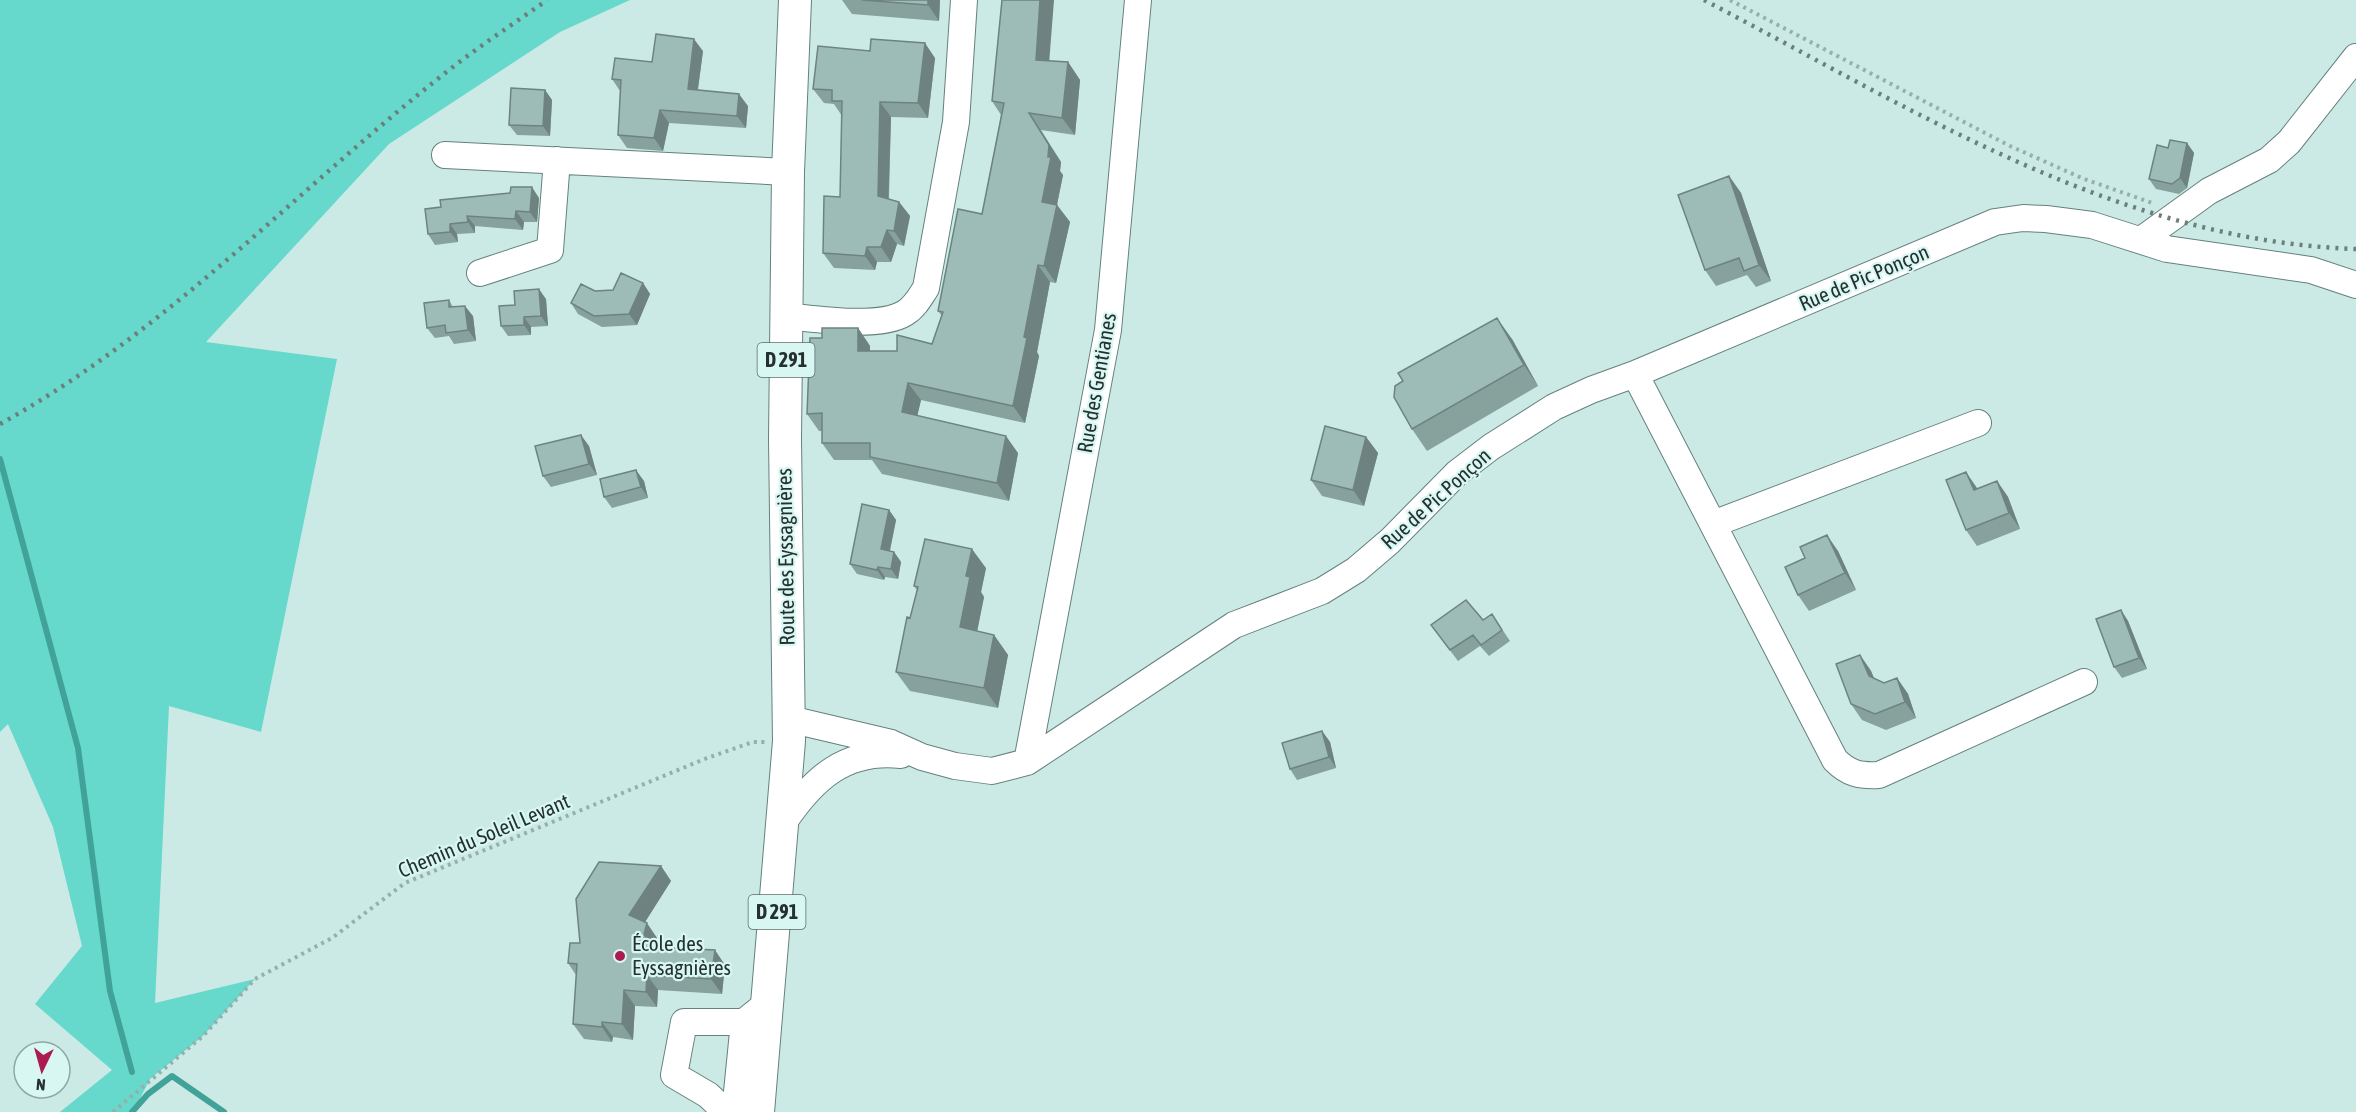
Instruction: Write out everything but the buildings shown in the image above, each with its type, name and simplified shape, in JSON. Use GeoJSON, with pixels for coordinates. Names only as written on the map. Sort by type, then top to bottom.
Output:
{"type":"FeatureCollection","features":[{"type":"Feature","properties":{"kind":"main road","name":"Route des Eyssagnières"},"geometry":{"type":"LineString","coordinates":[[758,1112],[784,822],[789,738],[785,560],[786,316],[788,172],[795,0]]}},
{"type":"Feature","properties":{"kind":"street"},"geometry":{"type":"LineString","coordinates":[[786,316],[885,321],[906,313],[917,303],[926,288],[956,122],[964,0]]}},
{"type":"Feature","properties":{"kind":"street","name":"Rue des Gentianes"},"geometry":{"type":"LineString","coordinates":[[1027,762],[1108,330],[1138,0]]}},
{"type":"Feature","properties":{"kind":"street"},"geometry":{"type":"LineString","coordinates":[[2141,240],[2209,192],[2269,160],[2289,142],[2356,57]]}},
{"type":"Feature","properties":{"kind":"street"},"geometry":{"type":"LineString","coordinates":[[445,154],[788,172]]}},
{"type":"Feature","properties":{"kind":"street"},"geometry":{"type":"LineString","coordinates":[[480,273],[550,250],[557,160]]}},
{"type":"Feature","properties":{"kind":"street","name":"Rue de Pic Ponçon"},"geometry":{"type":"LineString","coordinates":[[789,738],[840,729],[891,743],[922,757],[956,766],[992,771],[1027,762],[1234,625],[1322,591],[1356,570],[1390,541],[1457,473],[1500,441],[1554,407],[1995,222],[2022,218],[2092,225],[2167,249],[2311,270],[2356,285]]}},
{"type":"Feature","properties":{"kind":"street"},"geometry":{"type":"LineString","coordinates":[[1635,374],[1835,760],[1843,768],[1859,776],[1879,774],[2084,682]]}},
{"type":"Feature","properties":{"kind":"street"},"geometry":{"type":"LineString","coordinates":[[1713,524],[1978,423]]}},
{"type":"Feature","properties":{"kind":"street"},"geometry":{"type":"LineString","coordinates":[[789,738],[797,763],[808,768],[834,769],[841,746],[840,729]]}},
{"type":"Feature","properties":{"kind":"street","name":"Rue de Pic Ponçon"},"geometry":{"type":"LineString","coordinates":[[784,822],[809,790],[834,769],[864,755],[889,754],[922,757]]}},
{"type":"Feature","properties":{"kind":"street"},"geometry":{"type":"LineString","coordinates":[[726,1112],[708,1095],[674,1075],[684,1022],[744,1022],[769,1002]]}},
{"type":"Feature","properties":{"kind":"street"},"geometry":{"type":"LineString","coordinates":[[735,1112],[744,1022]]}},
{"type":"Feature","properties":{"kind":"path"},"geometry":{"type":"LineString","coordinates":[[1730,0],[2010,146],[2084,179],[2181,213]]}},
{"type":"Feature","properties":{"kind":"path","name":"Chemin du Soleil Levant"},"geometry":{"type":"LineString","coordinates":[[114,1112],[203,1036],[255,979],[332,938],[405,884],[707,758],[753,742],[789,738]]}},
{"type":"Feature","properties":{"kind":"shaded area"},"geometry":{"type":"Polygon","coordinates":[[[0,0],[630,0],[560,32],[389,144],[206,342],[337,359],[261,732],[169,706],[155,1003],[255,979],[203,1036],[150,1079],[133,1112],[60,1112],[112,1070],[35,1004],[82,946],[53,827],[8,724],[0,732],[0,0]]]}},
{"type":"Feature","properties":{"kind":"waterway"},"geometry":{"type":"LineString","coordinates":[[0,459],[78,748],[110,991],[132,1072]]}},
{"type":"Feature","properties":{"kind":"waterway"},"geometry":{"type":"LineString","coordinates":[[132,1112],[148,1094],[172,1076],[224,1112]]}},
{"type":"Feature","properties":{"kind":"railway"},"geometry":{"type":"LineString","coordinates":[[0,424],[64,385],[124,343],[238,251],[404,106],[462,60],[547,0]]}},
{"type":"Feature","properties":{"kind":"railway"},"geometry":{"type":"LineString","coordinates":[[1704,0],[1937,124],[2017,162],[2099,195],[2182,222],[2268,240],[2356,249]]}},
{"type":"Feature","properties":{"kind":"place","name":"École des Eyssagnières"},"geometry":{"type":"Point","coordinates":[620,956]}}]}
